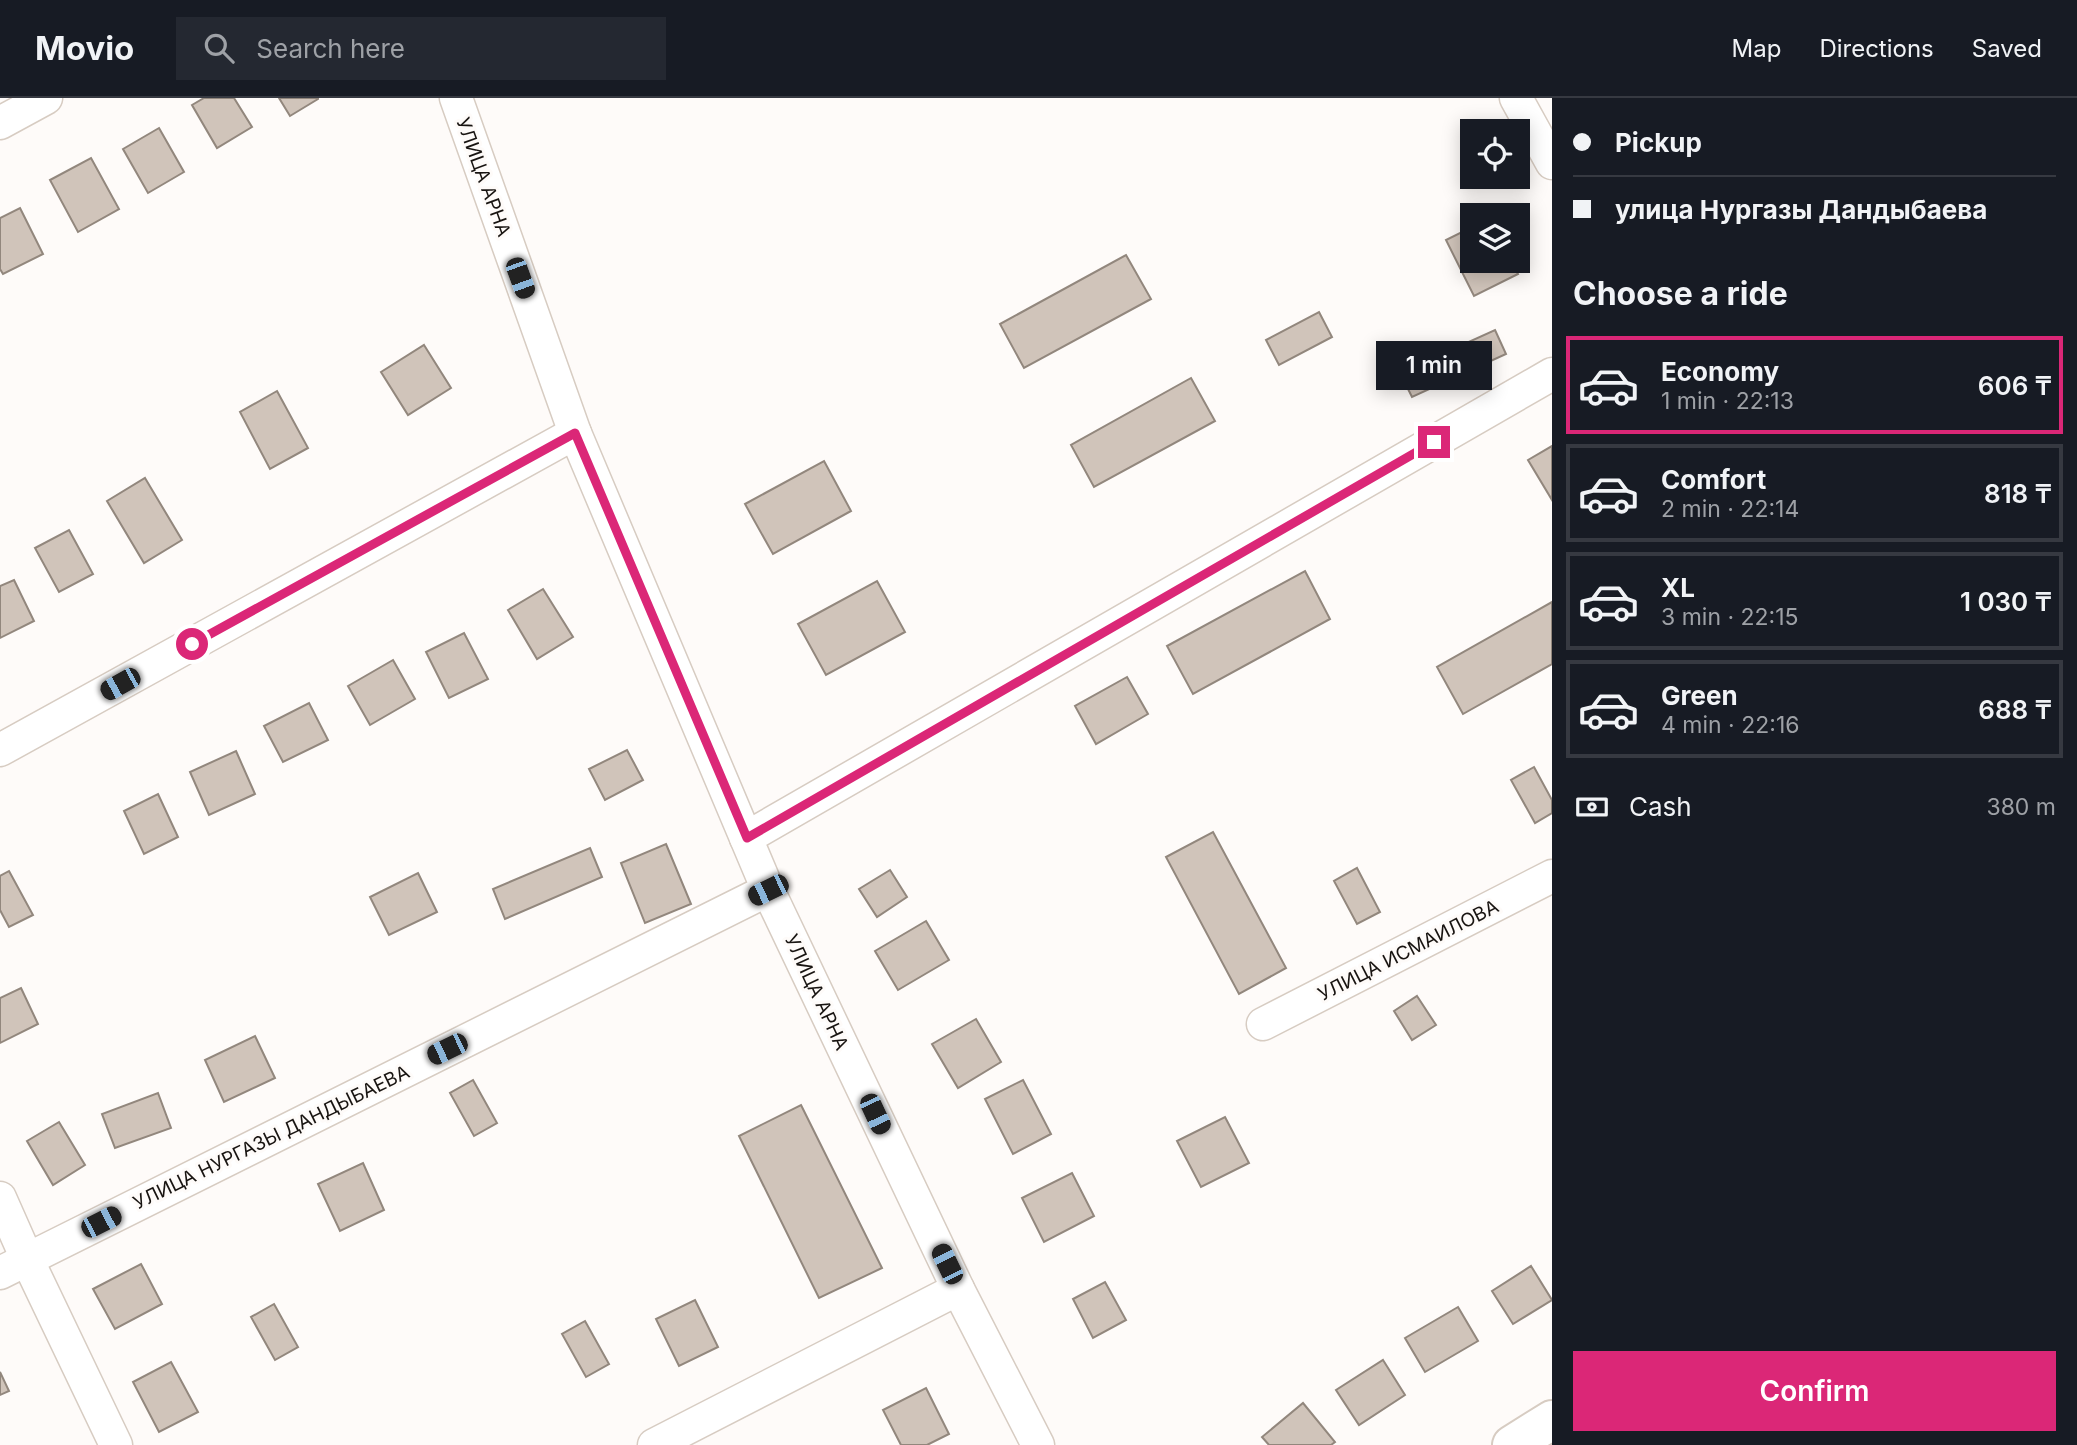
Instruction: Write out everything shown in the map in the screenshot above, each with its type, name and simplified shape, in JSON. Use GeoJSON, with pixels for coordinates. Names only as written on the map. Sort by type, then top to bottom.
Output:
{"type":"FeatureCollection","features":[{"type":"Feature","properties":{"kind":"street"},"geometry":{"type":"LineString","coordinates":[[0,123],[46,98]]}},
{"type":"Feature","properties":{"kind":"street","name":"УЛИЦА АРНА"},"geometry":{"type":"LineString","coordinates":[[456,98],[575,433],[768,890],[958,1289],[1038,1445]]}},
{"type":"Feature","properties":{"kind":"street"},"geometry":{"type":"LineString","coordinates":[[1516,98],[1552,163]]}},
{"type":"Feature","properties":{"kind":"street"},"geometry":{"type":"LineString","coordinates":[[747,838],[1552,374]]}},
{"type":"Feature","properties":{"kind":"street"},"geometry":{"type":"LineString","coordinates":[[0,750],[575,433]]}},
{"type":"Feature","properties":{"kind":"street","name":"УЛИЦА ИСМАИЛОВА"},"geometry":{"type":"LineString","coordinates":[[1263,1024],[1552,876]]}},
{"type":"Feature","properties":{"kind":"street","name":"УЛИЦА НУРГАЗЫ ДАНДЫБАЕВА"},"geometry":{"type":"LineString","coordinates":[[14,1266],[768,890]]}},
{"type":"Feature","properties":{"kind":"street"},"geometry":{"type":"LineString","coordinates":[[0,1198],[14,1266],[116,1445]]}},
{"type":"Feature","properties":{"kind":"street"},"geometry":{"type":"LineString","coordinates":[[654,1445],[958,1289]]}},
{"type":"Feature","properties":{"kind":"street"},"geometry":{"type":"LineString","coordinates":[[1512,1445],[1552,1420]]}},
{"type":"Feature","properties":{"kind":"building"},"geometry":{"type":"Polygon","coordinates":[[[204,98],[234,98],[252,127],[217,148],[192,105],[204,98]]]}},
{"type":"Feature","properties":{"kind":"building"},"geometry":{"type":"Polygon","coordinates":[[[279,98],[318,98],[318,99],[290,116],[279,98]]]}},
{"type":"Feature","properties":{"kind":"building"},"geometry":{"type":"Polygon","coordinates":[[[159,128],[184,172],[148,193],[123,149],[159,128]]]}},
{"type":"Feature","properties":{"kind":"building"},"geometry":{"type":"Polygon","coordinates":[[[91,158],[119,209],[78,232],[50,180],[91,158]]]}},
{"type":"Feature","properties":{"kind":"building"},"geometry":{"type":"Polygon","coordinates":[[[20,208],[43,254],[3,274],[0,269],[0,218],[20,208]]]}},
{"type":"Feature","properties":{"kind":"building"},"geometry":{"type":"Polygon","coordinates":[[[1460,233],[1460,268],[1446,240],[1460,233]]]}},
{"type":"Feature","properties":{"kind":"building"},"geometry":{"type":"Polygon","coordinates":[[[1126,255],[1151,299],[1024,368],[1000,324],[1126,255]]]}},
{"type":"Feature","properties":{"kind":"building"},"geometry":{"type":"Polygon","coordinates":[[[1462,273],[1518,274],[1474,296],[1462,273]]]}},
{"type":"Feature","properties":{"kind":"building"},"geometry":{"type":"Polygon","coordinates":[[[1319,312],[1332,337],[1279,365],[1266,340],[1319,312]]]}},
{"type":"Feature","properties":{"kind":"building"},"geometry":{"type":"Polygon","coordinates":[[[1495,330],[1506,354],[1412,397],[1400,373],[1495,330]]]}},
{"type":"Feature","properties":{"kind":"building"},"geometry":{"type":"Polygon","coordinates":[[[424,345],[451,388],[408,415],[381,372],[424,345]]]}},
{"type":"Feature","properties":{"kind":"building"},"geometry":{"type":"Polygon","coordinates":[[[1191,378],[1215,421],[1094,487],[1071,445],[1191,378]]]}},
{"type":"Feature","properties":{"kind":"building"},"geometry":{"type":"Polygon","coordinates":[[[277,391],[308,448],[270,469],[240,412],[277,391]]]}},
{"type":"Feature","properties":{"kind":"building"},"geometry":{"type":"Polygon","coordinates":[[[1552,446],[1552,500],[1528,460],[1552,446]]]}},
{"type":"Feature","properties":{"kind":"building"},"geometry":{"type":"Polygon","coordinates":[[[824,461],[851,511],[773,554],[745,504],[824,461]]]}},
{"type":"Feature","properties":{"kind":"building"},"geometry":{"type":"Polygon","coordinates":[[[145,478],[182,540],[144,563],[107,501],[145,478]]]}},
{"type":"Feature","properties":{"kind":"building"},"geometry":{"type":"Polygon","coordinates":[[[69,530],[93,574],[59,592],[35,548],[69,530]]]}},
{"type":"Feature","properties":{"kind":"building"},"geometry":{"type":"Polygon","coordinates":[[[1305,571],[1330,619],[1193,694],[1167,646],[1305,571]]]}},
{"type":"Feature","properties":{"kind":"building"},"geometry":{"type":"Polygon","coordinates":[[[14,580],[34,621],[0,638],[0,586],[14,580]]]}},
{"type":"Feature","properties":{"kind":"building"},"geometry":{"type":"Polygon","coordinates":[[[877,581],[905,632],[826,675],[798,624],[877,581]]]}},
{"type":"Feature","properties":{"kind":"building"},"geometry":{"type":"Polygon","coordinates":[[[543,589],[573,637],[537,659],[508,610],[543,589]]]}},
{"type":"Feature","properties":{"kind":"building"},"geometry":{"type":"Polygon","coordinates":[[[1552,602],[1552,664],[1463,714],[1437,667],[1552,602]]]}},
{"type":"Feature","properties":{"kind":"building"},"geometry":{"type":"Polygon","coordinates":[[[464,633],[488,679],[449,698],[426,652],[464,633]]]}},
{"type":"Feature","properties":{"kind":"building"},"geometry":{"type":"Polygon","coordinates":[[[393,660],[415,699],[370,725],[348,686],[393,660]]]}},
{"type":"Feature","properties":{"kind":"building"},"geometry":{"type":"Polygon","coordinates":[[[1127,677],[1148,714],[1096,744],[1075,706],[1127,677]]]}},
{"type":"Feature","properties":{"kind":"building"},"geometry":{"type":"Polygon","coordinates":[[[309,703],[328,740],[283,762],[264,726],[309,703]]]}},
{"type":"Feature","properties":{"kind":"building"},"geometry":{"type":"Polygon","coordinates":[[[627,750],[643,780],[605,800],[589,769],[627,750]]]}},
{"type":"Feature","properties":{"kind":"building"},"geometry":{"type":"Polygon","coordinates":[[[236,751],[255,794],[209,815],[190,772],[236,751]]]}},
{"type":"Feature","properties":{"kind":"building"},"geometry":{"type":"Polygon","coordinates":[[[1534,767],[1552,800],[1552,813],[1535,823],[1511,780],[1534,767]]]}},
{"type":"Feature","properties":{"kind":"building"},"geometry":{"type":"Polygon","coordinates":[[[158,794],[178,837],[144,854],[124,811],[158,794]]]}},
{"type":"Feature","properties":{"kind":"building"},"geometry":{"type":"Polygon","coordinates":[[[1213,832],[1286,968],[1239,994],[1166,857],[1213,832]]]}},
{"type":"Feature","properties":{"kind":"building"},"geometry":{"type":"Polygon","coordinates":[[[666,844],[691,904],[645,923],[621,863],[666,844]]]}},
{"type":"Feature","properties":{"kind":"building"},"geometry":{"type":"Polygon","coordinates":[[[590,848],[602,877],[505,919],[493,889],[590,848]]]}},
{"type":"Feature","properties":{"kind":"building"},"geometry":{"type":"Polygon","coordinates":[[[1357,868],[1380,912],[1357,924],[1334,881],[1357,868]]]}},
{"type":"Feature","properties":{"kind":"building"},"geometry":{"type":"Polygon","coordinates":[[[890,870],[907,897],[877,917],[859,889],[890,870]]]}},
{"type":"Feature","properties":{"kind":"building"},"geometry":{"type":"Polygon","coordinates":[[[9,871],[33,915],[9,927],[0,910],[0,876],[9,871]]]}},
{"type":"Feature","properties":{"kind":"building"},"geometry":{"type":"Polygon","coordinates":[[[418,873],[437,912],[389,935],[370,897],[418,873]]]}},
{"type":"Feature","properties":{"kind":"building"},"geometry":{"type":"Polygon","coordinates":[[[926,921],[949,960],[898,990],[875,951],[926,921]]]}},
{"type":"Feature","properties":{"kind":"building"},"geometry":{"type":"Polygon","coordinates":[[[21,988],[38,1024],[0,1043],[0,998],[21,988]]]}},
{"type":"Feature","properties":{"kind":"building"},"geometry":{"type":"Polygon","coordinates":[[[1417,996],[1436,1025],[1412,1040],[1394,1011],[1417,996]]]}},
{"type":"Feature","properties":{"kind":"building"},"geometry":{"type":"Polygon","coordinates":[[[976,1019],[1001,1062],[958,1088],[932,1044],[976,1019]]]}},
{"type":"Feature","properties":{"kind":"building"},"geometry":{"type":"Polygon","coordinates":[[[255,1036],[275,1078],[224,1102],[205,1060],[255,1036]]]}},
{"type":"Feature","properties":{"kind":"building"},"geometry":{"type":"Polygon","coordinates":[[[473,1080],[497,1123],[474,1136],[450,1093],[473,1080]]]}},
{"type":"Feature","properties":{"kind":"building"},"geometry":{"type":"Polygon","coordinates":[[[1023,1080],[1051,1134],[1013,1154],[985,1099],[1023,1080]]]}},
{"type":"Feature","properties":{"kind":"building"},"geometry":{"type":"Polygon","coordinates":[[[158,1093],[171,1128],[115,1148],[102,1114],[158,1093]]]}},
{"type":"Feature","properties":{"kind":"building"},"geometry":{"type":"Polygon","coordinates":[[[801,1105],[882,1268],[819,1298],[739,1136],[801,1105]]]}},
{"type":"Feature","properties":{"kind":"building"},"geometry":{"type":"Polygon","coordinates":[[[1225,1117],[1249,1163],[1201,1187],[1177,1141],[1225,1117]]]}},
{"type":"Feature","properties":{"kind":"building"},"geometry":{"type":"Polygon","coordinates":[[[59,1122],[85,1165],[53,1185],[27,1141],[59,1122]]]}},
{"type":"Feature","properties":{"kind":"building"},"geometry":{"type":"Polygon","coordinates":[[[363,1163],[384,1210],[340,1231],[318,1184],[363,1163]]]}},
{"type":"Feature","properties":{"kind":"building"},"geometry":{"type":"Polygon","coordinates":[[[1072,1173],[1094,1216],[1044,1242],[1022,1198],[1072,1173]]]}},
{"type":"Feature","properties":{"kind":"building"},"geometry":{"type":"Polygon","coordinates":[[[141,1264],[162,1304],[115,1329],[93,1289],[141,1264]]]}},
{"type":"Feature","properties":{"kind":"building"},"geometry":{"type":"Polygon","coordinates":[[[1531,1266],[1552,1300],[1513,1324],[1492,1291],[1531,1266]]]}},
{"type":"Feature","properties":{"kind":"building"},"geometry":{"type":"Polygon","coordinates":[[[1105,1282],[1126,1320],[1093,1338],[1073,1299],[1105,1282]]]}},
{"type":"Feature","properties":{"kind":"building"},"geometry":{"type":"Polygon","coordinates":[[[695,1300],[718,1347],[679,1366],[656,1319],[695,1300]]]}},
{"type":"Feature","properties":{"kind":"building"},"geometry":{"type":"Polygon","coordinates":[[[274,1304],[298,1347],[275,1360],[251,1317],[274,1304]]]}},
{"type":"Feature","properties":{"kind":"building"},"geometry":{"type":"Polygon","coordinates":[[[1458,1307],[1478,1341],[1425,1372],[1405,1338],[1458,1307]]]}},
{"type":"Feature","properties":{"kind":"building"},"geometry":{"type":"Polygon","coordinates":[[[585,1321],[609,1364],[586,1377],[562,1334],[585,1321]]]}},
{"type":"Feature","properties":{"kind":"building"},"geometry":{"type":"Polygon","coordinates":[[[1383,1360],[1405,1395],[1359,1425],[1336,1390],[1383,1360]]]}},
{"type":"Feature","properties":{"kind":"building"},"geometry":{"type":"Polygon","coordinates":[[[171,1362],[198,1412],[159,1432],[133,1382],[171,1362]]]}},
{"type":"Feature","properties":{"kind":"building"},"geometry":{"type":"Polygon","coordinates":[[[0,1372],[9,1391],[0,1395],[0,1372]]]}},
{"type":"Feature","properties":{"kind":"building"},"geometry":{"type":"Polygon","coordinates":[[[926,1388],[949,1434],[927,1445],[901,1445],[883,1410],[926,1388]]]}},
{"type":"Feature","properties":{"kind":"building"},"geometry":{"type":"Polygon","coordinates":[[[1303,1403],[1335,1442],[1331,1445],[1269,1445],[1262,1437],[1303,1403]]]}},
{"type":"Feature","properties":{"kind":"route"},"geometry":{"type":"LineString","coordinates":[[192,644],[575,433],[747,838],[1434,442]]}}]}
